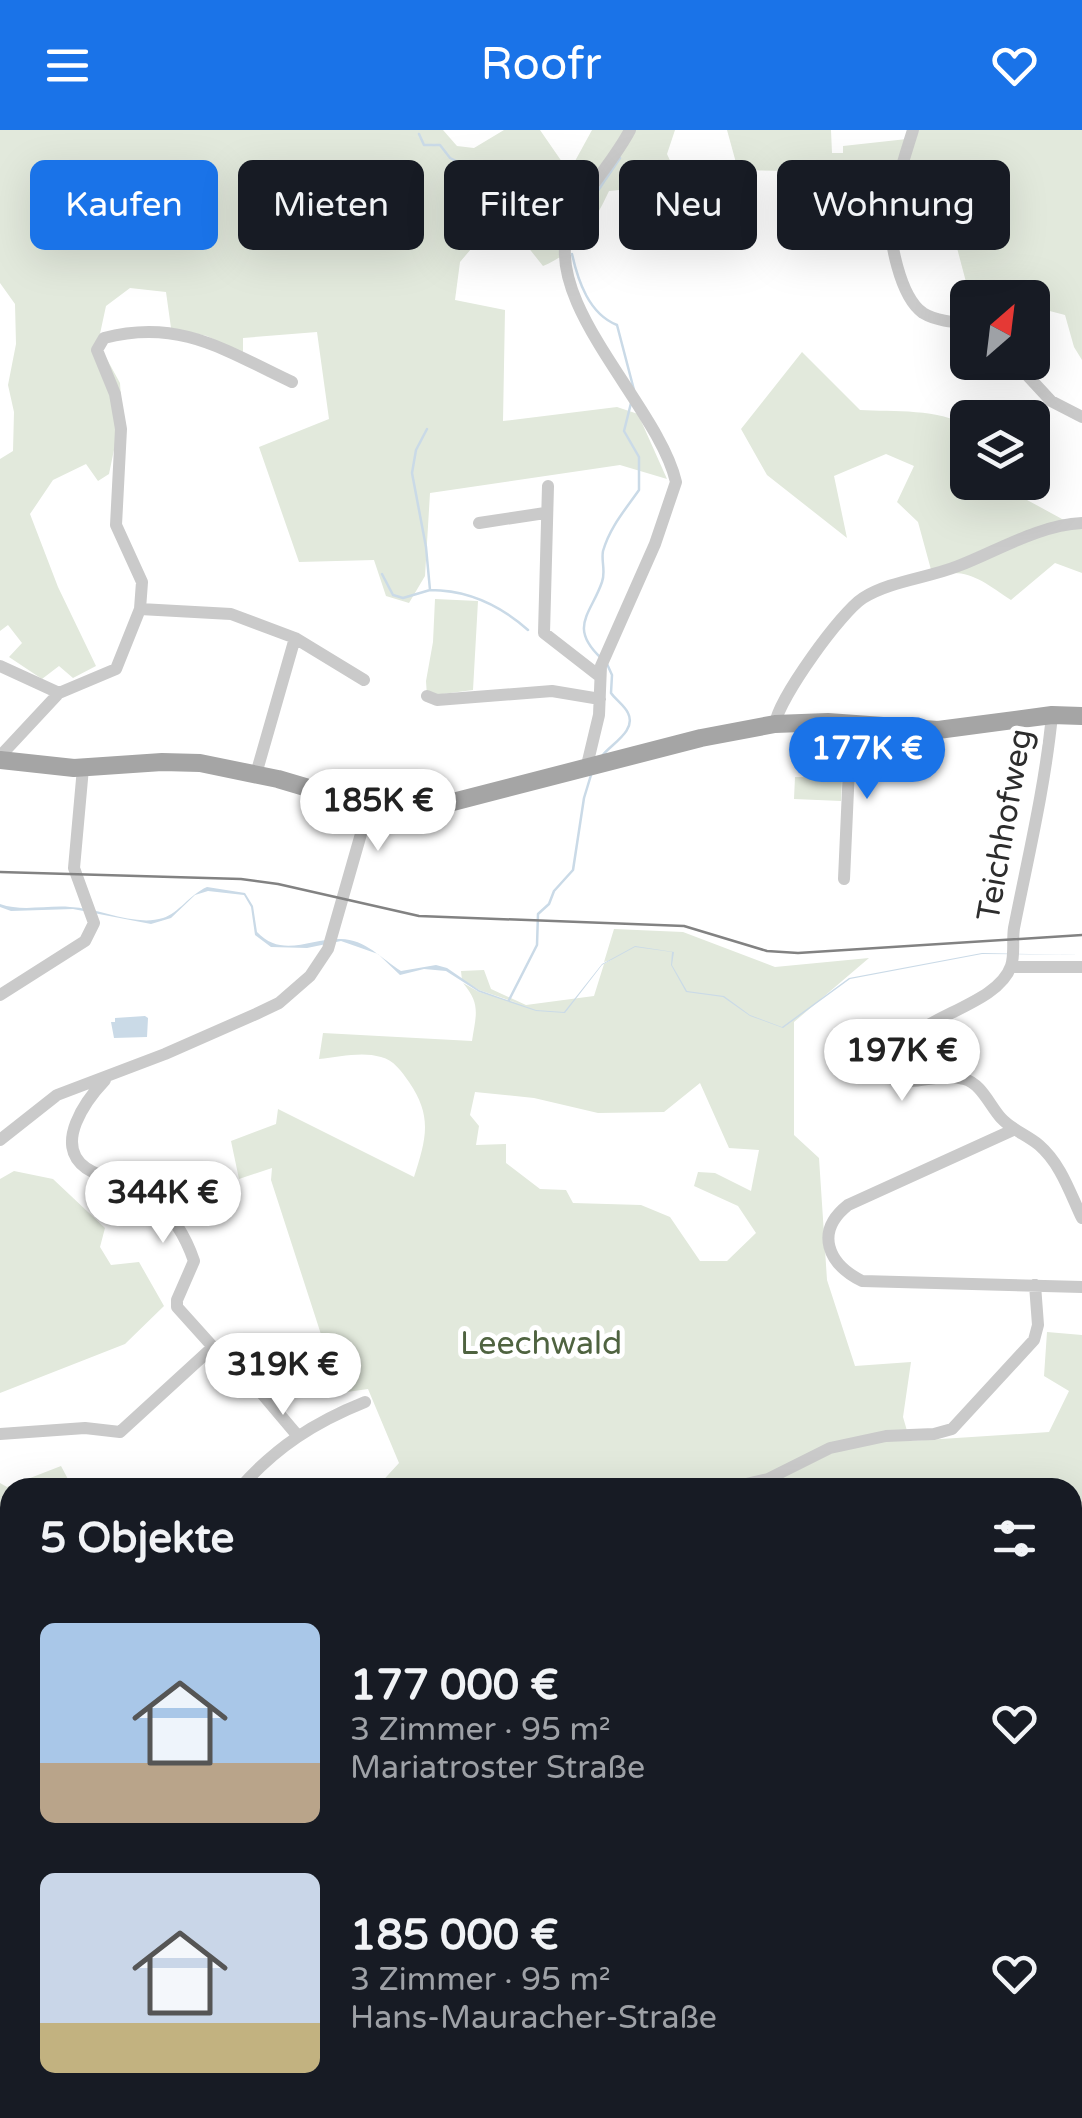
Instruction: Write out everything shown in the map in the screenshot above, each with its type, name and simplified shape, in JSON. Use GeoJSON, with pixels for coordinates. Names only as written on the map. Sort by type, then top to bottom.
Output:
{"type":"FeatureCollection","features":[{"type":"Feature","properties":{"kind":"main road"},"geometry":{"type":"LineString","coordinates":[[1,760],[82,768],[182,761],[256,774],[369,806],[421,809],[700,738],[775,724],[851,723],[938,730],[1052,715],[1082,716]]}},
{"type":"Feature","properties":{"kind":"street"},"geometry":{"type":"LineString","coordinates":[[597,765],[602,666],[676,482],[569,282],[565,246],[576,212],[616,157],[630,130]]}},
{"type":"Feature","properties":{"kind":"street"},"geometry":{"type":"LineString","coordinates":[[913,130],[890,218],[901,280],[911,302],[921,312],[950,320]]}},
{"type":"Feature","properties":{"kind":"street"},"geometry":{"type":"LineString","coordinates":[[1,760],[3,753],[59,693],[116,669],[140,609],[142,582],[116,525],[121,429],[114,394],[97,350],[104,338],[152,331],[192,336],[292,382]]}},
{"type":"Feature","properties":{"kind":"street"},"geometry":{"type":"LineString","coordinates":[[1028,380],[1051,401],[1082,417]]}},
{"type":"Feature","properties":{"kind":"street"},"geometry":{"type":"LineString","coordinates":[[548,486],[544,633],[602,666]]}},
{"type":"Feature","properties":{"kind":"street"},"geometry":{"type":"LineString","coordinates":[[478,523],[545,513]]}},
{"type":"Feature","properties":{"kind":"street"},"geometry":{"type":"LineString","coordinates":[[775,724],[781,705],[829,635],[849,609],[866,596],[1055,528],[1082,523]]}},
{"type":"Feature","properties":{"kind":"street"},"geometry":{"type":"LineString","coordinates":[[140,609],[231,614],[295,638],[364,680]]}},
{"type":"Feature","properties":{"kind":"street"},"geometry":{"type":"LineString","coordinates":[[256,774],[295,638]]}},
{"type":"Feature","properties":{"kind":"street"},"geometry":{"type":"LineString","coordinates":[[0,666],[59,693]]}},
{"type":"Feature","properties":{"kind":"street"},"geometry":{"type":"LineString","coordinates":[[427,696],[437,700],[552,692],[600,699]]}},
{"type":"Feature","properties":{"kind":"street","name":"Teichhofweg"},"geometry":{"type":"LineString","coordinates":[[1012,954],[1052,715]]}},
{"type":"Feature","properties":{"kind":"street"},"geometry":{"type":"LineString","coordinates":[[844,880],[851,723]]}},
{"type":"Feature","properties":{"kind":"street"},"geometry":{"type":"LineString","coordinates":[[0,995],[85,941],[93,920],[74,868],[82,768]]}},
{"type":"Feature","properties":{"kind":"street"},"geometry":{"type":"LineString","coordinates":[[0,1140],[57,1095],[165,1054],[278,1003],[310,976],[330,942],[369,806]]}},
{"type":"Feature","properties":{"kind":"street"},"geometry":{"type":"LineString","coordinates":[[1082,967],[1012,954],[984,996],[900,1042],[890,1065],[894,1080],[908,1083],[965,1078],[976,1086],[1013,1130],[1038,1145],[1060,1171],[1082,1218]]}},
{"type":"Feature","properties":{"kind":"street"},"geometry":{"type":"LineString","coordinates":[[110,1075],[86,1100],[77,1119],[73,1140],[76,1156],[87,1168],[150,1196],[168,1214],[194,1261],[177,1307],[212,1347],[254,1383],[297,1435]]}},
{"type":"Feature","properties":{"kind":"street"},"geometry":{"type":"LineString","coordinates":[[1013,1130],[848,1206],[835,1216],[829,1230],[829,1248],[840,1268],[862,1281],[1082,1286]]}},
{"type":"Feature","properties":{"kind":"street"},"geometry":{"type":"LineString","coordinates":[[770,1478],[830,1448],[886,1436],[934,1434],[952,1429],[1034,1340],[1038,1325],[1035,1286]]}},
{"type":"Feature","properties":{"kind":"street"},"geometry":{"type":"LineString","coordinates":[[0,1434],[85,1428],[120,1432],[212,1347]]}},
{"type":"Feature","properties":{"kind":"street"},"geometry":{"type":"LineString","coordinates":[[249,1478],[297,1435],[364,1402]]}},
{"type":"Feature","properties":{"kind":"green space"},"geometry":{"type":"Polygon","coordinates":[[[0,130],[443,130],[457,146],[474,148],[504,130],[540,130],[561,160],[444,160],[444,250],[470,250],[460,262],[455,300],[505,310],[503,421],[617,407],[638,414],[667,479],[620,465],[430,493],[425,576],[409,603],[386,596],[374,560],[299,562],[259,447],[329,419],[317,332],[243,338],[243,354],[207,336],[171,328],[166,292],[130,288],[106,306],[98,343],[120,383],[122,411],[109,474],[98,481],[86,464],[53,480],[30,514],[58,587],[96,666],[73,678],[59,666],[42,679],[9,657],[22,643],[8,625],[0,631],[0,459],[13,451],[14,412],[8,385],[16,344],[15,304],[0,283],[0,130]]]}},
{"type":"Feature","properties":{"kind":"green space"},"geometry":{"type":"Polygon","coordinates":[[[592,130],[675,130],[667,154],[670,160],[619,160],[619,190],[609,191],[599,210],[599,160],[576,160],[592,130]]]}},
{"type":"Feature","properties":{"kind":"green space"},"geometry":{"type":"Polygon","coordinates":[[[727,130],[831,130],[832,153],[843,153],[843,146],[916,138],[919,130],[1082,130],[1082,360],[1065,315],[1050,311],[1050,280],[965,280],[958,250],[1010,250],[1010,160],[777,160],[777,171],[757,170],[757,160],[735,160],[727,130]]]}},
{"type":"Feature","properties":{"kind":"green space"},"geometry":{"type":"Polygon","coordinates":[[[530,250],[569,250],[555,260],[543,266],[530,250]]]}},
{"type":"Feature","properties":{"kind":"green space"},"geometry":{"type":"Polygon","coordinates":[[[802,352],[860,410],[901,411],[950,419],[950,500],[1027,500],[1082,525],[1082,573],[1055,563],[1011,600],[965,574],[933,577],[918,522],[897,502],[914,466],[886,454],[834,476],[847,538],[767,475],[741,429],[802,352]]]}},
{"type":"Feature","properties":{"kind":"green space"},"geometry":{"type":"Polygon","coordinates":[[[435,599],[478,601],[473,690],[427,696],[435,599]]]}},
{"type":"Feature","properties":{"kind":"green space"},"geometry":{"type":"Polygon","coordinates":[[[795,777],[842,778],[841,801],[794,799],[795,777]]]}},
{"type":"Feature","properties":{"kind":"green space","name":"Leechwald"},"geometry":{"type":"Polygon","coordinates":[[[614,929],[683,932],[775,967],[869,958],[794,1022],[794,1135],[819,1158],[827,1280],[855,1366],[911,1362],[903,1417],[910,1441],[1049,1432],[1069,1391],[1044,1376],[1047,1332],[1082,1335],[1082,1478],[385,1478],[399,1463],[368,1389],[340,1393],[271,1180],[272,1168],[239,1179],[231,1141],[276,1124],[278,1109],[414,1177],[425,1128],[422,1106],[409,1082],[394,1064],[374,1055],[319,1059],[323,1033],[472,1041],[475,1004],[463,983],[479,992],[520,1004],[479,990],[462,980],[461,971],[484,970],[491,989],[526,1005],[594,996],[604,964],[611,960],[604,962],[614,929]],[[700,1083],[664,1112],[598,1113],[534,1098],[475,1092],[470,1115],[479,1126],[476,1145],[506,1144],[506,1163],[540,1189],[566,1190],[573,1203],[641,1205],[670,1217],[700,1261],[727,1261],[756,1233],[738,1206],[694,1186],[698,1172],[715,1173],[751,1191],[759,1150],[729,1148],[700,1083]]]}},
{"type":"Feature","properties":{"kind":"green space"},"geometry":{"type":"Polygon","coordinates":[[[14,1171],[53,1179],[105,1228],[100,1247],[111,1265],[139,1262],[164,1306],[125,1344],[0,1393],[0,1179],[14,1171]]]}},
{"type":"Feature","properties":{"kind":"green space"},"geometry":{"type":"Polygon","coordinates":[[[61,1466],[67,1478],[30,1478],[61,1466]]]}},
{"type":"Feature","properties":{"kind":"water"},"geometry":{"type":"Polygon","coordinates":[[[207,887],[245,893],[253,906],[257,932],[276,944],[348,940],[377,954],[341,941],[307,948],[271,947],[255,935],[251,907],[244,895],[208,891],[195,895],[207,887]]]}},
{"type":"Feature","properties":{"kind":"water"},"geometry":{"type":"Polygon","coordinates":[[[195,895],[171,918],[151,924],[73,909],[11,911],[0,904],[17,908],[70,907],[141,920],[169,916],[195,895]]]}},
{"type":"Feature","properties":{"kind":"water"},"geometry":{"type":"Polygon","coordinates":[[[635,946],[674,952],[672,965],[687,991],[724,996],[750,1015],[782,1027],[849,978],[982,953],[1082,955],[982,954],[850,979],[783,1028],[750,1016],[723,997],[686,992],[671,965],[672,952],[635,947],[602,965],[565,1013],[536,1011],[479,992],[446,971],[424,969],[400,975],[379,955],[401,971],[436,965],[479,990],[536,1010],[564,1012],[602,964],[635,946]]]}},
{"type":"Feature","properties":{"kind":"water"},"geometry":{"type":"Polygon","coordinates":[[[145,1016],[147,1037],[114,1038],[111,1022],[115,1018],[145,1016]]]}},
{"type":"Feature","properties":{"kind":"waterway"},"geometry":{"type":"LineString","coordinates":[[419,134],[424,145],[440,145],[454,160]]}},
{"type":"Feature","properties":{"kind":"waterway"},"geometry":{"type":"LineString","coordinates":[[599,189],[620,158]]}},
{"type":"Feature","properties":{"kind":"waterway"},"geometry":{"type":"LineString","coordinates":[[572,254],[592,305],[617,325],[634,390]]}},
{"type":"Feature","properties":{"kind":"waterway"},"geometry":{"type":"LineString","coordinates":[[601,658],[586,638],[585,620],[603,578],[606,542],[639,490],[639,457],[624,431],[631,403]]}},
{"type":"Feature","properties":{"kind":"waterway"},"geometry":{"type":"LineString","coordinates":[[427,429],[416,450],[412,473],[430,590],[483,601],[528,630]]}},
{"type":"Feature","properties":{"kind":"waterway"},"geometry":{"type":"LineString","coordinates":[[382,574],[393,595],[403,598],[430,590]]}},
{"type":"Feature","properties":{"kind":"waterway"},"geometry":{"type":"LineString","coordinates":[[602,756],[626,731],[630,720],[627,710],[611,693],[612,675],[607,664]]}},
{"type":"Feature","properties":{"kind":"waterway"},"geometry":{"type":"LineString","coordinates":[[509,1000],[537,945],[538,914],[573,870],[591,775]]}},
{"type":"Feature","properties":{"kind":"tram line"},"geometry":{"type":"LineString","coordinates":[[0,872],[241,879],[419,916],[684,926],[767,951],[798,953],[1082,935]]}}]}
